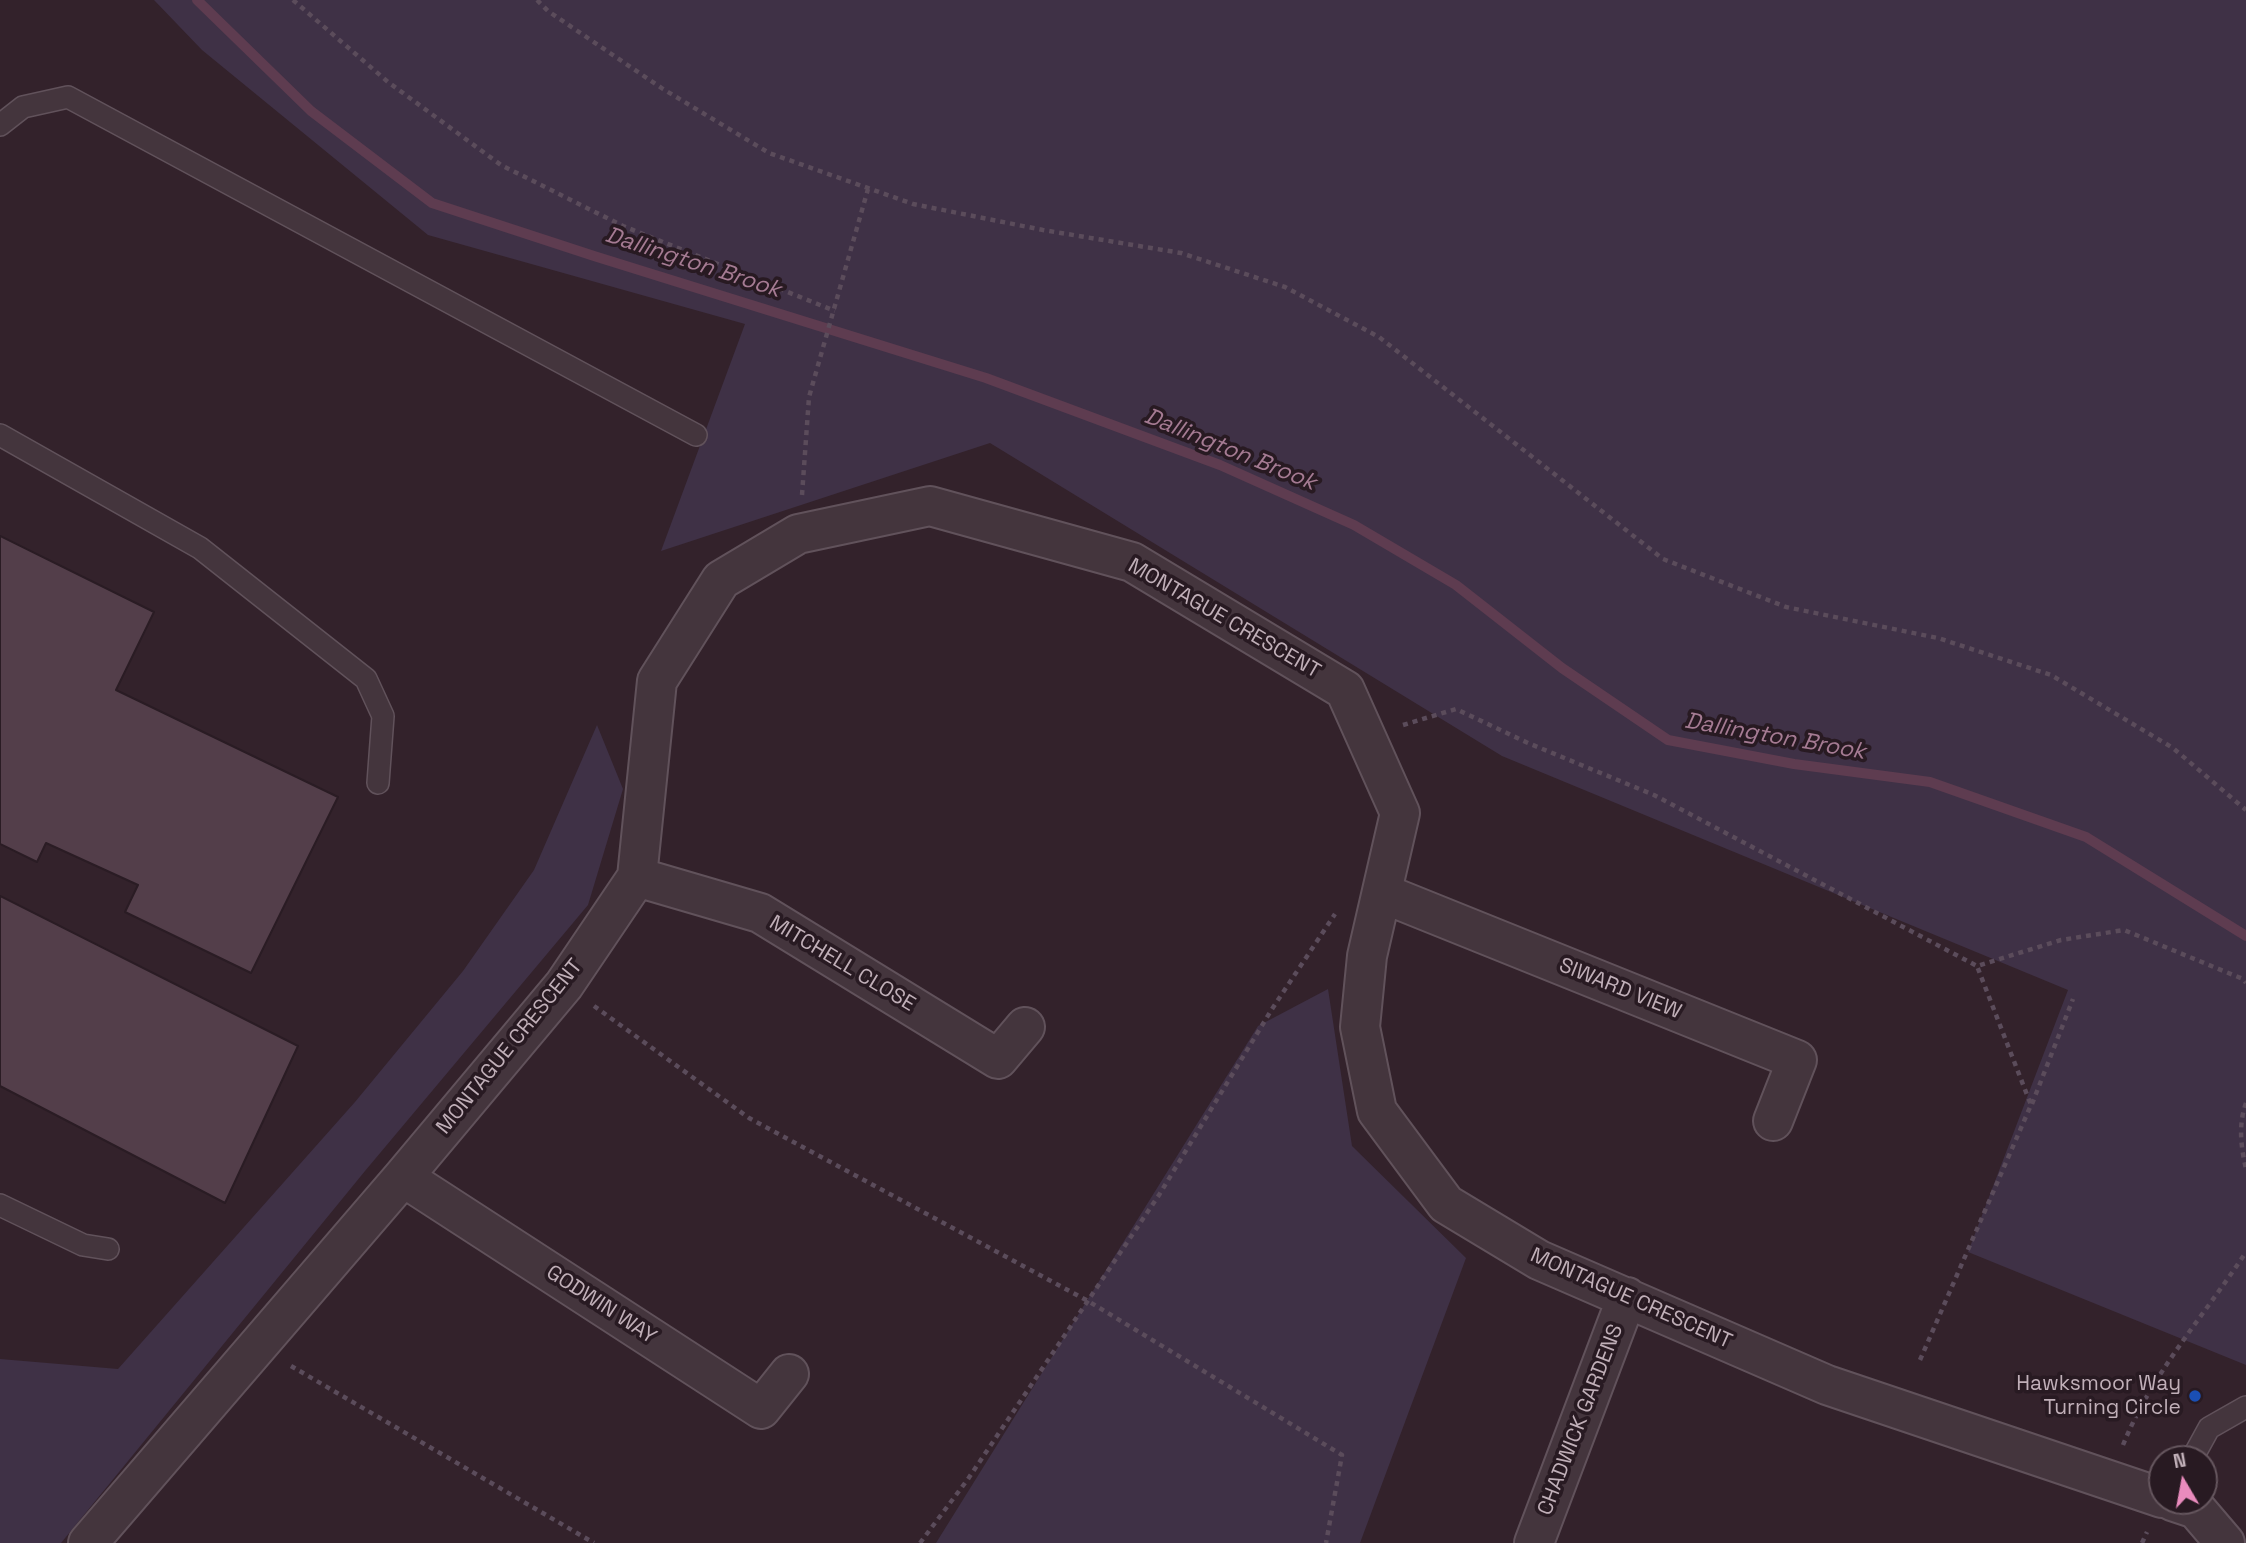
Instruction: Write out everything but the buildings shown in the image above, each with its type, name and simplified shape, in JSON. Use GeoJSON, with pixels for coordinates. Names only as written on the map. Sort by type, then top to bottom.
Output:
{"type":"FeatureCollection","features":[{"type":"Feature","properties":{"kind":"street","name":"MONTAGUE CRESCENT"},"geometry":{"type":"LineString","coordinates":[[88,1543],[565,985],[637,877],[657,681],[721,580],[799,534],[930,506],[1132,562],[1345,690],[1400,813],[1367,957],[1360,1027],[1377,1111],[1446,1204],[1539,1260],[1827,1385],[2148,1492]]}},
{"type":"Feature","properties":{"kind":"street","name":"MITCHELL CLOSE"},"geometry":{"type":"LineString","coordinates":[[637,877],[760,913],[998,1059],[1025,1027]]}},
{"type":"Feature","properties":{"kind":"street","name":"SIWARD VIEW"},"geometry":{"type":"LineString","coordinates":[[1382,894],[1797,1060],[1773,1121]]}},
{"type":"Feature","properties":{"kind":"street","name":"GODWIN WAY"},"geometry":{"type":"LineString","coordinates":[[403,1177],[761,1409],[789,1374]]}},
{"type":"Feature","properties":{"kind":"street","name":"CHADWICK GARDENS"},"geometry":{"type":"LineString","coordinates":[[1534,1543],[1627,1297]]}},
{"type":"Feature","properties":{"kind":"street","name":"MONTAGUE CRESCENT"},"geometry":{"type":"LineString","coordinates":[[2195,1515],[2225,1543]]}},
{"type":"Feature","properties":{"kind":"lane"},"geometry":{"type":"LineString","coordinates":[[0,125],[23,107],[68,97],[696,435]]}},
{"type":"Feature","properties":{"kind":"lane"},"geometry":{"type":"LineString","coordinates":[[0,435],[200,548],[366,679],[383,716],[379,783]]}},
{"type":"Feature","properties":{"kind":"lane"},"geometry":{"type":"LineString","coordinates":[[0,1205],[83,1245],[108,1249]]}},
{"type":"Feature","properties":{"kind":"lane"},"geometry":{"type":"LineString","coordinates":[[2199,1445],[2209,1427],[2246,1408]]}},
{"type":"Feature","properties":{"kind":"path"},"geometry":{"type":"LineString","coordinates":[[293,0],[388,82],[501,165],[624,226],[835,311]]}},
{"type":"Feature","properties":{"kind":"path"},"geometry":{"type":"LineString","coordinates":[[537,0],[548,11],[663,89],[769,153],[914,205],[1181,253],[1285,287],[1379,337],[1663,559],[1786,607],[1938,638],[2051,675],[2173,748],[2246,810]]}},
{"type":"Feature","properties":{"kind":"path"},"geometry":{"type":"LineString","coordinates":[[799,534],[809,397],[868,189]]}},
{"type":"Feature","properties":{"kind":"path"},"geometry":{"type":"LineString","coordinates":[[1366,737],[1456,709],[1528,743],[1654,795],[1978,966],[2031,1105]]}},
{"type":"Feature","properties":{"kind":"path"},"geometry":{"type":"LineString","coordinates":[[920,1543],[968,1479],[1159,1195],[1272,1009],[1337,911]]}},
{"type":"Feature","properties":{"kind":"path"},"geometry":{"type":"LineString","coordinates":[[1978,966],[2061,940],[2124,930],[2244,979],[2246,983]]}},
{"type":"Feature","properties":{"kind":"path"},"geometry":{"type":"LineString","coordinates":[[565,985],[749,1118],[1088,1301],[1342,1455],[1326,1543]]}},
{"type":"Feature","properties":{"kind":"path"},"geometry":{"type":"LineString","coordinates":[[1920,1360],[2031,1105],[2073,999]]}},
{"type":"Feature","properties":{"kind":"path"},"geometry":{"type":"LineString","coordinates":[[2246,1103],[2242,1115],[2241,1137],[2246,1169]]}},
{"type":"Feature","properties":{"kind":"path"},"geometry":{"type":"LineString","coordinates":[[2109,1480],[2130,1428],[2162,1370],[2246,1252]]}},
{"type":"Feature","properties":{"kind":"path"},"geometry":{"type":"LineString","coordinates":[[257,1346],[594,1543]]}},
{"type":"Feature","properties":{"kind":"shaded area"},"geometry":{"type":"Polygon","coordinates":[[[154,0],[2246,0],[2246,1365],[1968,1252],[2068,990],[1502,756],[990,443],[661,551],[745,324],[428,235],[202,50],[154,0]]]}},
{"type":"Feature","properties":{"kind":"shaded area"},"geometry":{"type":"Polygon","coordinates":[[[597,725],[623,789],[588,905],[365,1171],[61,1543],[0,1543],[0,1359],[118,1369],[355,1102],[463,971],[534,870],[597,725]]]}},
{"type":"Feature","properties":{"kind":"shaded area"},"geometry":{"type":"Polygon","coordinates":[[[1328,989],[1352,1146],[1466,1258],[1360,1543],[936,1543],[1258,1026],[1328,989]]]}},
{"type":"Feature","properties":{"kind":"waterway","name":"Dallington Brook"},"geometry":{"type":"LineString","coordinates":[[197,0],[311,111],[432,203],[986,378],[1220,465],[1354,525],[1456,585],[1562,668],[1668,740],[1794,764],[1930,782],[2086,837],[2246,936]]}},
{"type":"Feature","properties":{"kind":"place","name":"Hawksmoor Way Turning Circle"},"geometry":{"type":"Point","coordinates":[2195,1396]}}]}
